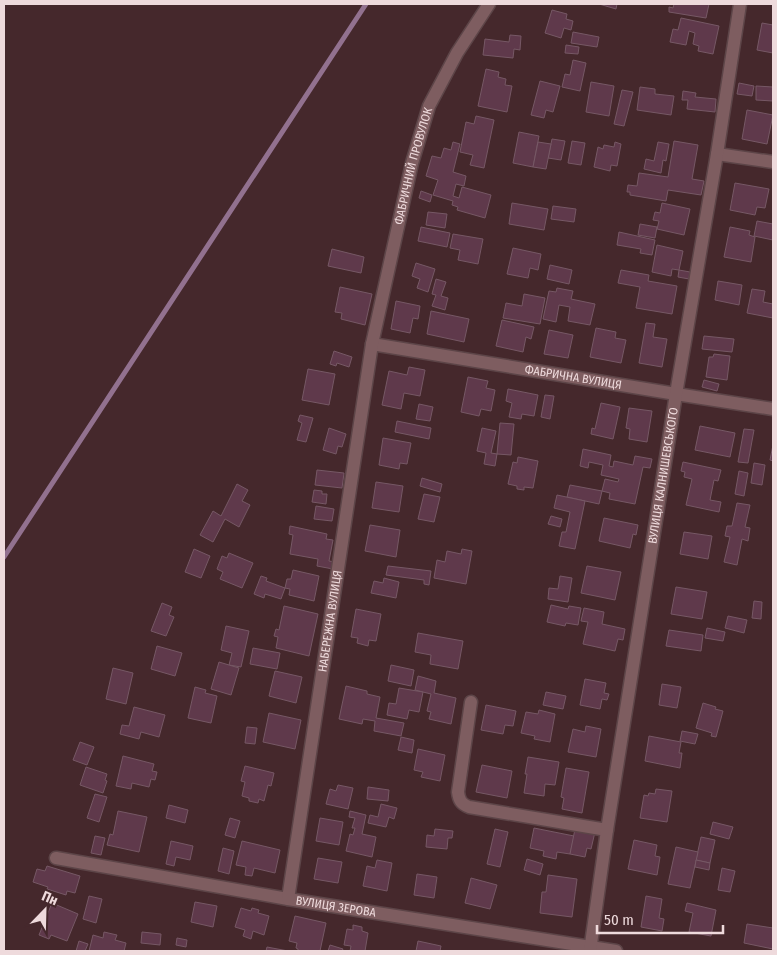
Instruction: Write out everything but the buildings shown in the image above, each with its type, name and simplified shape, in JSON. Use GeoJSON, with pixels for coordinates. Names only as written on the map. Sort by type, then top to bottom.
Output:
{"type":"FeatureCollection","features":[{"type":"Feature","properties":{"kind":"street","name":"ФАБРИЧНИЙ ПРОВУЛОК"},"geometry":{"type":"LineString","coordinates":[[372,344],[412,163],[429,106],[456,53],[489,4]]}},
{"type":"Feature","properties":{"kind":"street","name":"ВУЛИЦЯ КАЛНИШЕВСЬКОГО"},"geometry":{"type":"LineString","coordinates":[[591,950],[607,830],[740,4]]}},
{"type":"Feature","properties":{"kind":"street"},"geometry":{"type":"LineString","coordinates":[[716,154],[773,162]]}},
{"type":"Feature","properties":{"kind":"street","name":"ФАБРИЧНА ВУЛИЦЯ"},"geometry":{"type":"LineString","coordinates":[[372,344],[773,409]]}},
{"type":"Feature","properties":{"kind":"street","name":"НАБЕРЕЖНА ВУЛИЦЯ"},"geometry":{"type":"LineString","coordinates":[[288,899],[372,344]]}},
{"type":"Feature","properties":{"kind":"street"},"geometry":{"type":"LineString","coordinates":[[471,702],[458,792],[459,799],[463,804],[469,807],[607,830]]}},
{"type":"Feature","properties":{"kind":"street","name":"ВУЛИЦЯ ЗЕРОВА"},"geometry":{"type":"LineString","coordinates":[[56,858],[591,950],[616,951]]}},
{"type":"Feature","properties":{"kind":"waterway"},"geometry":{"type":"LineString","coordinates":[[4,557],[366,4]]}}]}
